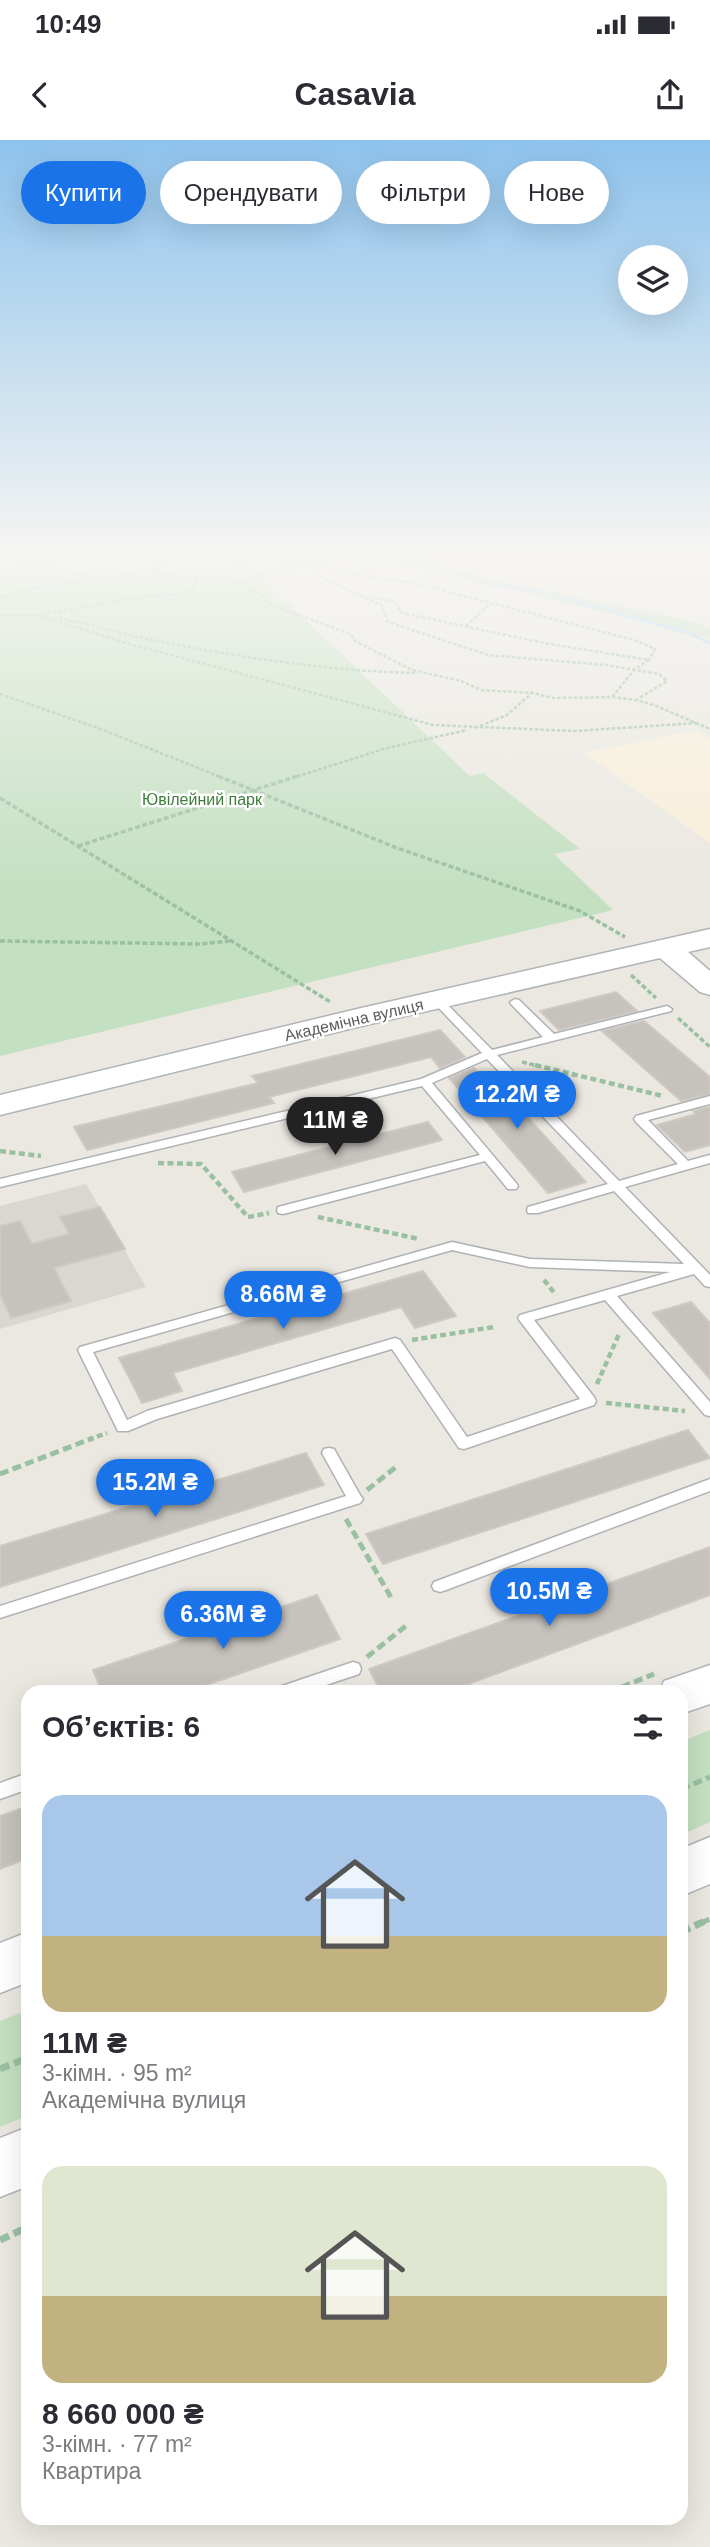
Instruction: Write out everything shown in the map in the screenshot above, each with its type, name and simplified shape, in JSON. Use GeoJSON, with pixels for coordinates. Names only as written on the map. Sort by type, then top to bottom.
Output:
{"type":"FeatureCollection","features":[{"type":"Feature","properties":{"kind":"street","name":"Академічна вулиця"},"geometry":{"type":"LineString","coordinates":[[0,1105],[357,1018],[710,938]]}},
{"type":"Feature","properties":{"kind":"street"},"geometry":{"type":"LineString","coordinates":[[658,950],[710,986]]}},
{"type":"Feature","properties":{"kind":"street"},"geometry":{"type":"LineString","coordinates":[[688,1692],[710,1684]]}},
{"type":"Feature","properties":{"kind":"street"},"geometry":{"type":"LineString","coordinates":[[688,1870],[710,1860]]}},
{"type":"Feature","properties":{"kind":"street"},"geometry":{"type":"LineString","coordinates":[[0,1968],[21,1960]]}},
{"type":"Feature","properties":{"kind":"street"},"geometry":{"type":"LineString","coordinates":[[0,2168],[21,2158]]}},
{"type":"Feature","properties":{"kind":"lane"},"geometry":{"type":"LineString","coordinates":[[437,1000],[710,1283]]}},
{"type":"Feature","properties":{"kind":"lane"},"geometry":{"type":"LineString","coordinates":[[515,1002],[551,1038]]}},
{"type":"Feature","properties":{"kind":"lane"},"geometry":{"type":"LineString","coordinates":[[0,1183],[425,1082],[489,1054],[667,1009]]}},
{"type":"Feature","properties":{"kind":"lane"},"geometry":{"type":"LineString","coordinates":[[425,1082],[512,1186]]}},
{"type":"Feature","properties":{"kind":"lane"},"geometry":{"type":"LineString","coordinates":[[686,1166],[640,1119],[710,1100]]}},
{"type":"Feature","properties":{"kind":"lane"},"geometry":{"type":"LineString","coordinates":[[283,1210],[487,1157]]}},
{"type":"Feature","properties":{"kind":"lane"},"geometry":{"type":"LineString","coordinates":[[533,1210],[710,1159]]}},
{"type":"Feature","properties":{"kind":"lane"},"geometry":{"type":"LineString","coordinates":[[452,1246],[530,1263],[697,1269],[525,1318],[589,1401],[464,1444],[395,1343],[152,1415],[123,1427],[85,1350],[452,1246]]}},
{"type":"Feature","properties":{"kind":"lane"},"geometry":{"type":"LineString","coordinates":[[608,1294],[703,1412]]}},
{"type":"Feature","properties":{"kind":"lane"},"geometry":{"type":"LineString","coordinates":[[0,1612],[355,1499],[329,1453]]}},
{"type":"Feature","properties":{"kind":"lane"},"geometry":{"type":"LineString","coordinates":[[440,1586],[710,1485]]}},
{"type":"Feature","properties":{"kind":"lane"},"geometry":{"type":"LineString","coordinates":[[306,1685],[353,1669]]}},
{"type":"Feature","properties":{"kind":"lane"},"geometry":{"type":"LineString","coordinates":[[0,1791],[21,1784]]}},
{"type":"Feature","properties":{"kind":"path"},"geometry":{"type":"LineString","coordinates":[[212,666],[433,725],[472,729],[575,731],[702,723]]}},
{"type":"Feature","properties":{"kind":"path"},"geometry":{"type":"LineString","coordinates":[[324,666],[384,673],[425,673]]}},
{"type":"Feature","properties":{"kind":"path"},"geometry":{"type":"LineString","coordinates":[[407,666],[461,681],[481,690],[533,693],[554,698],[612,697],[635,700],[710,727]]}},
{"type":"Feature","properties":{"kind":"path"},"geometry":{"type":"LineString","coordinates":[[617,666],[659,674],[667,681],[635,700]]}},
{"type":"Feature","properties":{"kind":"path"},"geometry":{"type":"LineString","coordinates":[[612,697],[640,666]]}},
{"type":"Feature","properties":{"kind":"path"},"geometry":{"type":"LineString","coordinates":[[78,846],[387,748],[472,729],[508,716],[520,708],[533,693]]}},
{"type":"Feature","properties":{"kind":"path"},"geometry":{"type":"LineString","coordinates":[[0,694],[97,728],[397,848],[580,911],[658,950]]}},
{"type":"Feature","properties":{"kind":"path"},"geometry":{"type":"LineString","coordinates":[[0,798],[357,1018]]}},
{"type":"Feature","properties":{"kind":"path"},"geometry":{"type":"LineString","coordinates":[[0,941],[199,944],[232,941]]}},
{"type":"Feature","properties":{"kind":"path"},"geometry":{"type":"LineString","coordinates":[[489,1054],[695,1104]]}},
{"type":"Feature","properties":{"kind":"path"},"geometry":{"type":"LineString","coordinates":[[0,1152],[89,1162]]}},
{"type":"Feature","properties":{"kind":"path"},"geometry":{"type":"LineString","coordinates":[[145,1163],[201,1164],[248,1217],[283,1210],[452,1246]]}},
{"type":"Feature","properties":{"kind":"path"},"geometry":{"type":"LineString","coordinates":[[530,1263],[565,1307]]}},
{"type":"Feature","properties":{"kind":"path"},"geometry":{"type":"LineString","coordinates":[[627,1316],[589,1401],[703,1412]]}},
{"type":"Feature","properties":{"kind":"path"},"geometry":{"type":"LineString","coordinates":[[395,1343],[494,1327]]}},
{"type":"Feature","properties":{"kind":"path"},"geometry":{"type":"LineString","coordinates":[[0,1474],[123,1427]]}},
{"type":"Feature","properties":{"kind":"path"},"geometry":{"type":"LineString","coordinates":[[355,1499],[396,1467]]}},
{"type":"Feature","properties":{"kind":"path"},"geometry":{"type":"LineString","coordinates":[[338,1505],[393,1601]]}},
{"type":"Feature","properties":{"kind":"path"},"geometry":{"type":"LineString","coordinates":[[353,1669],[407,1625]]}},
{"type":"Feature","properties":{"kind":"path"},"geometry":{"type":"LineString","coordinates":[[688,1786],[710,1777]]}},
{"type":"Feature","properties":{"kind":"path"},"geometry":{"type":"LineString","coordinates":[[688,1929],[710,1919]]}},
{"type":"Feature","properties":{"kind":"path"},"geometry":{"type":"LineString","coordinates":[[0,2069],[21,2061]]}},
{"type":"Feature","properties":{"kind":"path"},"geometry":{"type":"LineString","coordinates":[[0,2240],[21,2230]]}},
{"type":"Feature","properties":{"kind":"shaded area"},"geometry":{"type":"Polygon","coordinates":[[[696,730],[710,739],[710,843],[584,753],[696,730]]]}},
{"type":"Feature","properties":{"kind":"shaded area"},"geometry":{"type":"Polygon","coordinates":[[[86,1184],[146,1287],[0,1329],[0,1206],[86,1184]]]}},
{"type":"Feature","properties":{"kind":"green space","name":"Ювілейний парк"},"geometry":{"type":"Polygon","coordinates":[[[0,666],[354,666],[470,776],[483,773],[580,849],[554,854],[613,910],[0,1056],[0,666]]]}},
{"type":"Feature","properties":{"kind":"green space"},"geometry":{"type":"Polygon","coordinates":[[[710,1730],[710,1822],[688,1832],[688,1739],[710,1730]]]}},
{"type":"Feature","properties":{"kind":"green space"},"geometry":{"type":"Polygon","coordinates":[[[21,2013],[21,2118],[0,2127],[0,2021],[21,2013]]]}},
{"type":"Feature","properties":{"kind":"building"},"geometry":{"type":"Polygon","coordinates":[[[616,992],[637,1011],[559,1030],[540,1011],[616,992]]]}},
{"type":"Feature","properties":{"kind":"building"},"geometry":{"type":"Polygon","coordinates":[[[644,1021],[710,1077],[710,1094],[681,1101],[602,1031],[644,1021]]]}},
{"type":"Feature","properties":{"kind":"building"},"geometry":{"type":"Polygon","coordinates":[[[440,1030],[465,1057],[440,1068],[431,1057],[269,1097],[274,1103],[87,1150],[74,1127],[258,1083],[252,1076],[440,1030]]]}},
{"type":"Feature","properties":{"kind":"building"},"geometry":{"type":"Polygon","coordinates":[[[474,1068],[479,1073],[487,1072],[586,1182],[548,1193],[449,1078],[474,1068]]]}},
{"type":"Feature","properties":{"kind":"building"},"geometry":{"type":"Polygon","coordinates":[[[710,1107],[710,1145],[685,1152],[657,1125],[696,1114],[693,1111],[710,1107]]]}},
{"type":"Feature","properties":{"kind":"building"},"geometry":{"type":"Polygon","coordinates":[[[428,1122],[442,1140],[244,1192],[232,1172],[428,1122]]]}},
{"type":"Feature","properties":{"kind":"building"},"geometry":{"type":"Polygon","coordinates":[[[100,1207],[125,1249],[54,1268],[71,1301],[11,1318],[0,1294],[0,1226],[20,1221],[32,1244],[69,1234],[60,1217],[100,1207]]]}},
{"type":"Feature","properties":{"kind":"building"},"geometry":{"type":"Polygon","coordinates":[[[423,1271],[456,1316],[415,1328],[401,1307],[173,1373],[182,1391],[142,1403],[119,1358],[423,1271]]]}},
{"type":"Feature","properties":{"kind":"building"},"geometry":{"type":"Polygon","coordinates":[[[691,1302],[710,1323],[710,1379],[653,1313],[691,1302]]]}},
{"type":"Feature","properties":{"kind":"building"},"geometry":{"type":"Polygon","coordinates":[[[688,1430],[710,1458],[383,1564],[366,1534],[688,1430]]]}},
{"type":"Feature","properties":{"kind":"building"},"geometry":{"type":"Polygon","coordinates":[[[306,1453],[324,1485],[0,1587],[0,1546],[306,1453]]]}},
{"type":"Feature","properties":{"kind":"building"},"geometry":{"type":"Polygon","coordinates":[[[710,1547],[710,1595],[466,1685],[377,1685],[369,1669],[710,1547]]]}},
{"type":"Feature","properties":{"kind":"building"},"geometry":{"type":"Polygon","coordinates":[[[317,1595],[340,1639],[206,1685],[99,1685],[93,1670],[317,1595]]]}},
{"type":"Feature","properties":{"kind":"building"},"geometry":{"type":"Polygon","coordinates":[[[21,1808],[21,1861],[0,1869],[0,1816],[21,1808]]]}}]}
